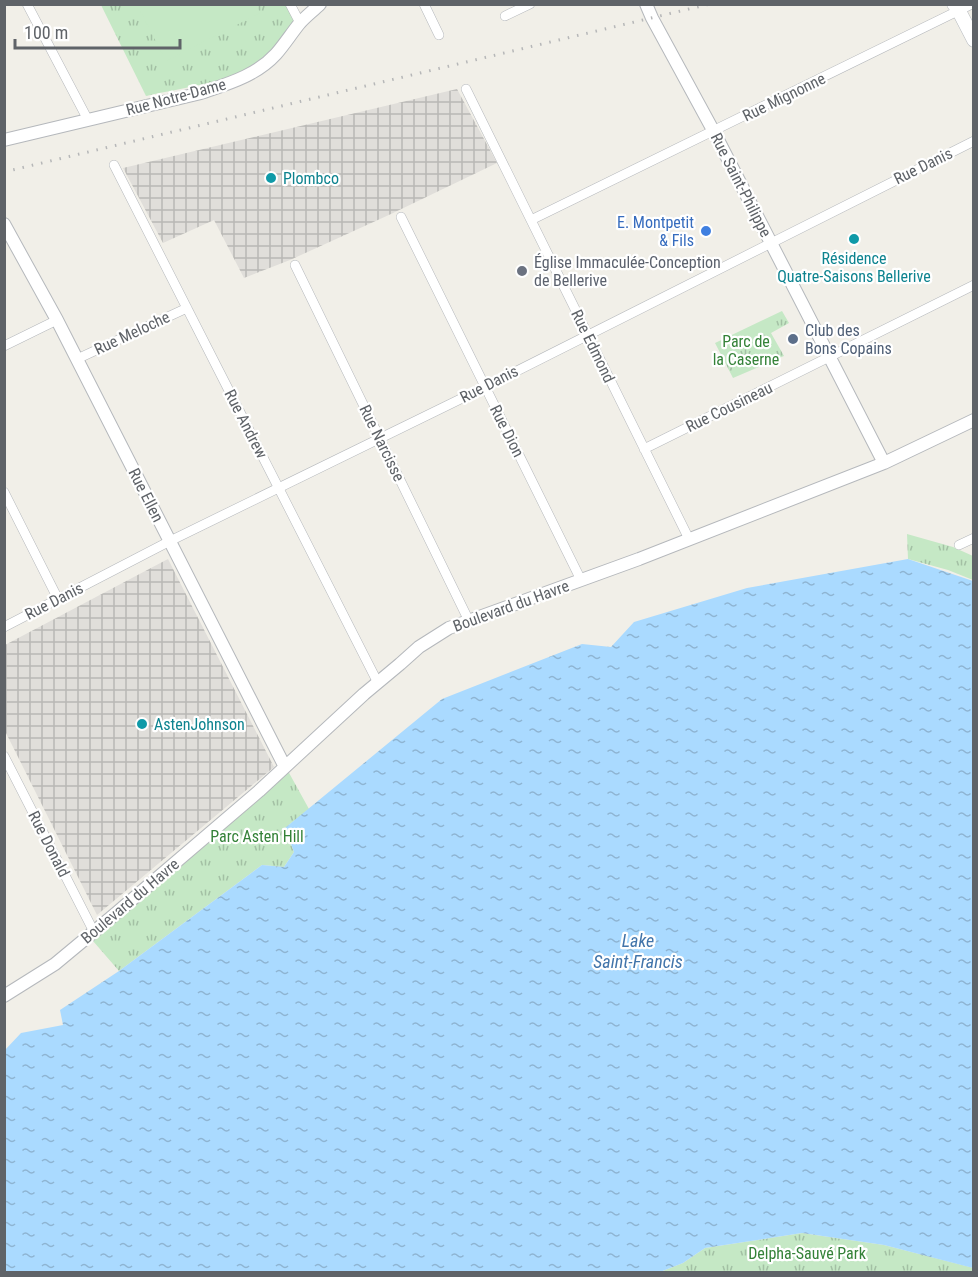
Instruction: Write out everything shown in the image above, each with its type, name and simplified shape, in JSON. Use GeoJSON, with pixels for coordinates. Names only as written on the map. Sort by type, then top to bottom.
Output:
{"type":"FeatureCollection","features":[{"type":"Feature","properties":{"kind":"main road"},"geometry":{"type":"LineString","coordinates":[[956,8],[974,40]]}},
{"type":"Feature","properties":{"kind":"street"},"geometry":{"type":"LineString","coordinates":[[27,4],[88,120]]}},
{"type":"Feature","properties":{"kind":"street"},"geometry":{"type":"LineString","coordinates":[[290,4],[300,23]]}},
{"type":"Feature","properties":{"kind":"street","name":"Rue Notre-Dame"},"geometry":{"type":"LineString","coordinates":[[4,140],[201,93],[246,76],[275,55],[300,23],[320,4]]}},
{"type":"Feature","properties":{"kind":"street"},"geometry":{"type":"LineString","coordinates":[[424,4],[440,36]]}},
{"type":"Feature","properties":{"kind":"street"},"geometry":{"type":"LineString","coordinates":[[505,16],[530,4]]}},
{"type":"Feature","properties":{"kind":"street","name":"Rue Saint-Philippe"},"geometry":{"type":"LineString","coordinates":[[646,4],[884,463]]}},
{"type":"Feature","properties":{"kind":"street","name":"Rue Mignonne"},"geometry":{"type":"LineString","coordinates":[[531,220],[714,132],[956,8],[972,4]]}},
{"type":"Feature","properties":{"kind":"street","name":"Rue Edmond"},"geometry":{"type":"LineString","coordinates":[[466,89],[689,539]]}},
{"type":"Feature","properties":{"kind":"street","name":"Rue Danis"},"geometry":{"type":"LineString","coordinates":[[4,627],[974,141]]}},
{"type":"Feature","properties":{"kind":"street","name":"Rue Andrew"},"geometry":{"type":"LineString","coordinates":[[114,165],[378,683]]}},
{"type":"Feature","properties":{"kind":"street","name":"Rue Dion"},"geometry":{"type":"LineString","coordinates":[[401,217],[581,580]]}},
{"type":"Feature","properties":{"kind":"street","name":"Rue Ellen"},"geometry":{"type":"LineString","coordinates":[[4,224],[57,320],[285,767]]}},
{"type":"Feature","properties":{"kind":"street","name":"Rue Narcisse"},"geometry":{"type":"LineString","coordinates":[[295,265],[469,621]]}},
{"type":"Feature","properties":{"kind":"street","name":"Rue Cousineau"},"geometry":{"type":"LineString","coordinates":[[644,449],[974,285]]}},
{"type":"Feature","properties":{"kind":"street","name":"Rue Meloche"},"geometry":{"type":"LineString","coordinates":[[76,359],[187,308]]}},
{"type":"Feature","properties":{"kind":"street"},"geometry":{"type":"LineString","coordinates":[[4,346],[57,320]]}},
{"type":"Feature","properties":{"kind":"street","name":"Boulevard du Havre"},"geometry":{"type":"LineString","coordinates":[[4,996],[55,964],[94,932],[285,767],[419,647],[448,628],[581,580],[884,463],[974,420]]}},
{"type":"Feature","properties":{"kind":"street"},"geometry":{"type":"LineString","coordinates":[[4,492],[58,599]]}},
{"type":"Feature","properties":{"kind":"street"},"geometry":{"type":"LineString","coordinates":[[959,545],[974,538]]}},
{"type":"Feature","properties":{"kind":"street","name":"Rue Donald"},"geometry":{"type":"LineString","coordinates":[[4,756],[94,932]]}},
{"type":"Feature","properties":{"kind":"shaded area"},"geometry":{"type":"Polygon","coordinates":[[[457,89],[497,163],[290,260],[244,278],[214,220],[163,243],[123,168],[457,89]]]}},
{"type":"Feature","properties":{"kind":"shaded area"},"geometry":{"type":"Polygon","coordinates":[[[168,559],[274,767],[97,915],[5,731],[5,645],[168,559]]]}},
{"type":"Feature","properties":{"kind":"green space"},"geometry":{"type":"Polygon","coordinates":[[[101,5],[291,5],[300,23],[272,54],[244,71],[212,82],[146,96],[101,5]]]}},
{"type":"Feature","properties":{"kind":"green space"},"geometry":{"type":"Polygon","coordinates":[[[137,5],[256,5],[260,13],[166,61],[137,5]]]}},
{"type":"Feature","properties":{"kind":"green space","name":"Parc de la Caserne"},"geometry":{"type":"Polygon","coordinates":[[[782,311],[789,323],[771,333],[784,356],[733,378],[715,343],[782,311]]]}},
{"type":"Feature","properties":{"kind":"green space"},"geometry":{"type":"Polygon","coordinates":[[[907,534],[953,547],[973,556],[973,580],[948,570],[908,559],[907,534]]]}},
{"type":"Feature","properties":{"kind":"green space","name":"Parc Asten Hill"},"geometry":{"type":"Polygon","coordinates":[[[288,771],[309,809],[285,828],[294,852],[284,867],[262,865],[119,971],[93,941],[288,771]]]}},
{"type":"Feature","properties":{"kind":"green space","name":"Delpha-Sauvé Park"},"geometry":{"type":"Polygon","coordinates":[[[802,1233],[884,1245],[974,1268],[973,1272],[660,1272],[683,1263],[705,1248],[802,1233]]]}},
{"type":"Feature","properties":{"kind":"water","name":"Lake Saint-Francis"},"geometry":{"type":"Polygon","coordinates":[[[908,559],[973,581],[973,1268],[884,1245],[802,1233],[705,1248],[683,1263],[660,1272],[5,1272],[5,1050],[21,1033],[63,1025],[60,1010],[119,971],[262,865],[284,867],[294,852],[285,828],[442,699],[582,644],[611,647],[634,622],[747,588],[908,559]]]}},
{"type":"Feature","properties":{"kind":"railway"},"geometry":{"type":"LineString","coordinates":[[4,172],[710,4]]}},
{"type":"Feature","properties":{"kind":"place","name":"Plombco"},"geometry":{"type":"Point","coordinates":[271,178]}},
{"type":"Feature","properties":{"kind":"place","name":"E. Montpetit & Fils"},"geometry":{"type":"Point","coordinates":[706,231]}},
{"type":"Feature","properties":{"kind":"place","name":"Résidence Quatre-Saisons Bellerive"},"geometry":{"type":"Point","coordinates":[854,239]}},
{"type":"Feature","properties":{"kind":"place","name":"Église Immaculée-Conception de Bellerive"},"geometry":{"type":"Point","coordinates":[522,271]}},
{"type":"Feature","properties":{"kind":"place","name":"Club des Bons Copains"},"geometry":{"type":"Point","coordinates":[793,339]}},
{"type":"Feature","properties":{"kind":"place","name":"AstenJohnson"},"geometry":{"type":"Point","coordinates":[142,724]}}]}
